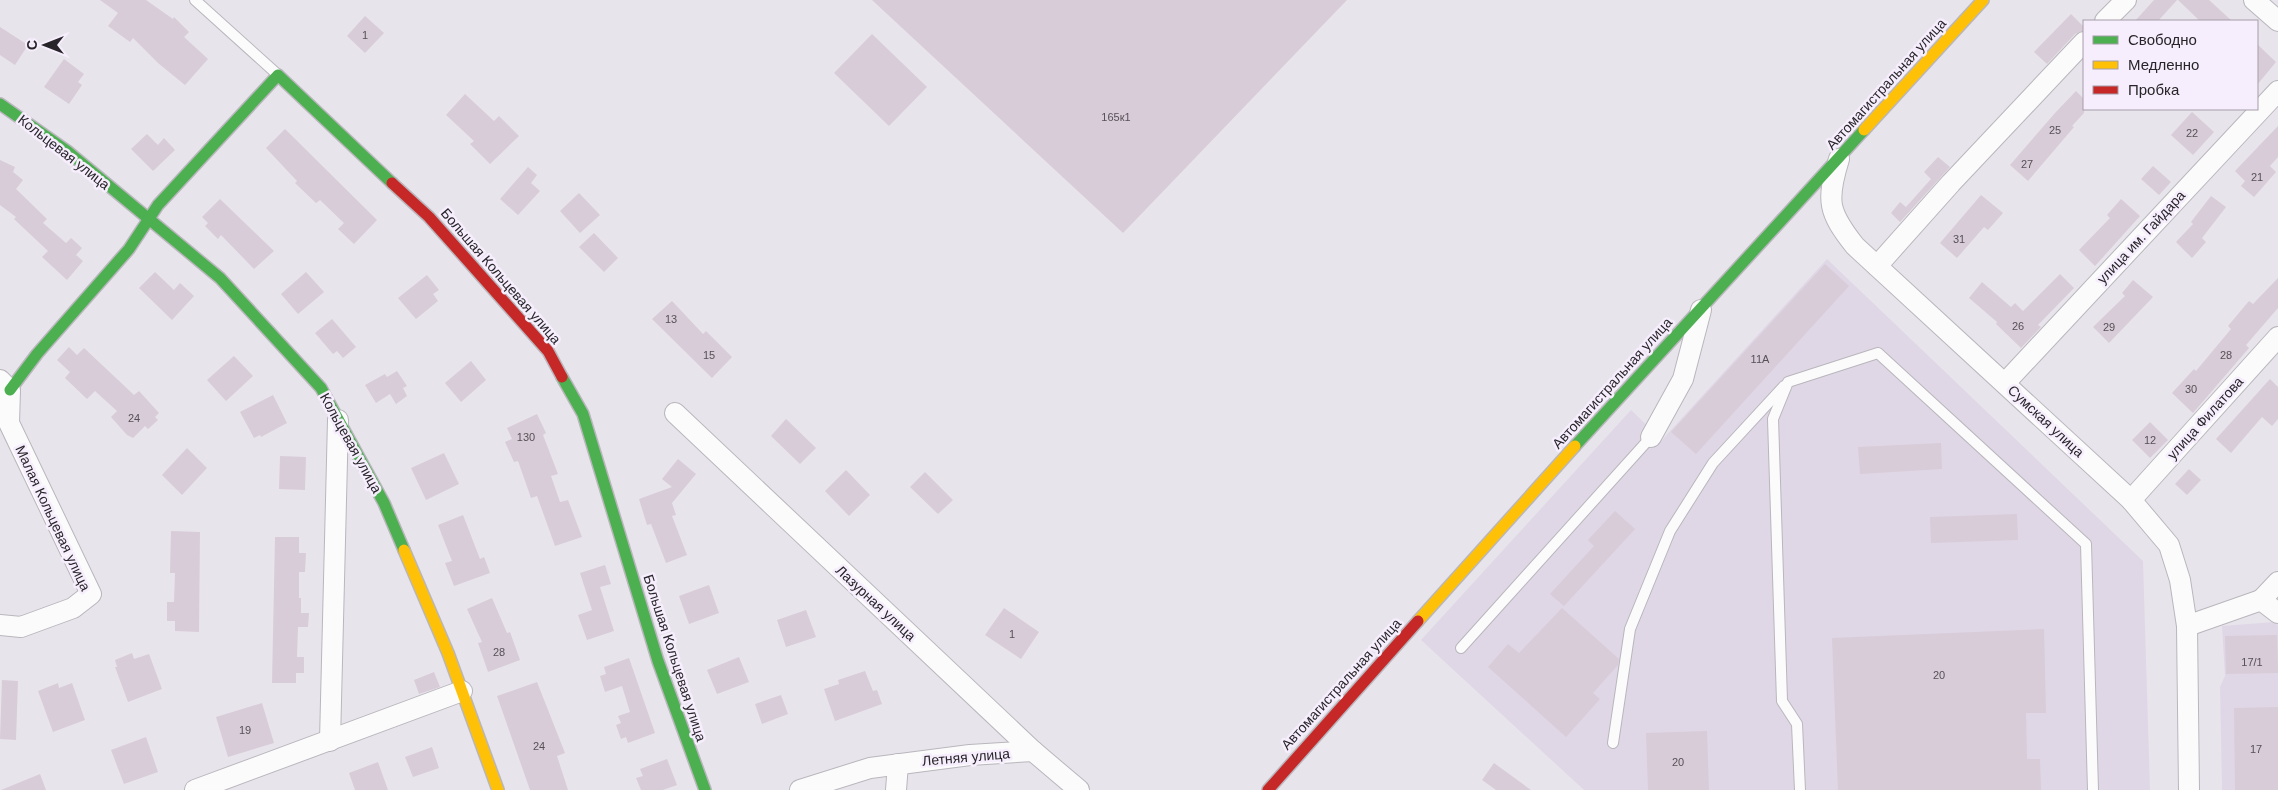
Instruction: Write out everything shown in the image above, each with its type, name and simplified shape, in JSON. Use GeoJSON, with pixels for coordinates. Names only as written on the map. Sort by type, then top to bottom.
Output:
{"type":"FeatureCollection","features":[{"type":"Feature","properties":{"kind":"street","name":"Автомагистральная улица"},"geometry":{"type":"LineString","coordinates":[[1268,790],[1296,756],[1701,307],[1984,0]]}},
{"type":"Feature","properties":{"kind":"street"},"geometry":{"type":"LineString","coordinates":[[2106,20],[2126,0]]}},
{"type":"Feature","properties":{"kind":"street"},"geometry":{"type":"LineString","coordinates":[[2254,0],[2278,21]]}},
{"type":"Feature","properties":{"kind":"street"},"geometry":{"type":"LineString","coordinates":[[1877,266],[1951,183],[2083,43]]}},
{"type":"Feature","properties":{"kind":"street"},"geometry":{"type":"LineString","coordinates":[[5,385],[37,354],[129,249],[158,205],[278,75]]}},
{"type":"Feature","properties":{"kind":"street","name":"Большая Кольцевая улица"},"geometry":{"type":"LineString","coordinates":[[278,75],[429,217],[548,351],[583,414],[658,661],[705,790]]}},
{"type":"Feature","properties":{"kind":"street","name":"улица им. Гайдара"},"geometry":{"type":"LineString","coordinates":[[2005,383],[2278,90]]}},
{"type":"Feature","properties":{"kind":"street","name":"Кольцевая улица"},"geometry":{"type":"LineString","coordinates":[[0,104],[67,152],[220,278],[321,388],[384,504],[462,691],[498,790]]}},
{"type":"Feature","properties":{"kind":"street","name":"Сумская улица"},"geometry":{"type":"LineString","coordinates":[[1840,157],[1833,179],[1831,203],[1838,224],[1855,246],[2131,500],[2169,545],[2180,580],[2188,626],[2189,790]]}},
{"type":"Feature","properties":{"kind":"street"},"geometry":{"type":"LineString","coordinates":[[1651,437],[1683,380],[1701,307]]}},
{"type":"Feature","properties":{"kind":"street","name":"улица Филатова"},"geometry":{"type":"LineString","coordinates":[[2131,500],[2278,337]]}},
{"type":"Feature","properties":{"kind":"street","name":"Малая Кольцевая улица"},"geometry":{"type":"LineString","coordinates":[[0,625],[21,627],[73,608],[90,594],[9,423],[5,385]]}},
{"type":"Feature","properties":{"kind":"street","name":"Лазурная улица"},"geometry":{"type":"LineString","coordinates":[[675,413],[1033,751],[1079,790]]}},
{"type":"Feature","properties":{"kind":"street"},"geometry":{"type":"LineString","coordinates":[[330,741],[338,420]]}},
{"type":"Feature","properties":{"kind":"street"},"geometry":{"type":"LineString","coordinates":[[2188,626],[2261,600],[2278,582]]}},
{"type":"Feature","properties":{"kind":"street"},"geometry":{"type":"LineString","coordinates":[[2261,600],[2278,613]]}},
{"type":"Feature","properties":{"kind":"street"},"geometry":{"type":"LineString","coordinates":[[195,790],[462,691]]}},
{"type":"Feature","properties":{"kind":"street","name":"Летняя улица"},"geometry":{"type":"LineString","coordinates":[[800,790],[870,768],[970,755],[1033,751]]}},
{"type":"Feature","properties":{"kind":"street"},"geometry":{"type":"LineString","coordinates":[[896,790],[898,764]]}},
{"type":"Feature","properties":{"kind":"lane"},"geometry":{"type":"LineString","coordinates":[[195,0],[278,75]]}},
{"type":"Feature","properties":{"kind":"lane"},"geometry":{"type":"LineString","coordinates":[[1613,743],[1630,629],[1670,531],[1713,463],[1788,382],[1878,353],[2086,544],[2093,790]]}},
{"type":"Feature","properties":{"kind":"lane"},"geometry":{"type":"LineString","coordinates":[[1788,382],[1773,419],[1773,429],[1782,701],[1797,724],[1800,790]]}},
{"type":"Feature","properties":{"kind":"lane"},"geometry":{"type":"LineString","coordinates":[[1461,648],[1651,437]]}},
{"type":"Feature","properties":{"kind":"shaded area"},"geometry":{"type":"Polygon","coordinates":[[[1827,259],[2143,561],[2150,790],[1584,790],[1421,640],[1631,410],[1662,440],[1827,259]]]}},
{"type":"Feature","properties":{"kind":"shaded area"},"geometry":{"type":"Polygon","coordinates":[[[2274,622],[2278,625],[2278,790],[2222,790],[2220,687],[2225,676],[2222,626],[2274,622]]]}},
{"type":"Feature","properties":{"kind":"building"},"geometry":{"type":"Polygon","coordinates":[[[100,0],[146,0],[173,19],[174,17],[189,32],[184,37],[208,59],[185,85],[158,63],[133,38],[130,42],[108,26],[118,13],[100,0]]]}},
{"type":"Feature","properties":{"kind":"building"},"geometry":{"type":"Polygon","coordinates":[[[872,0],[1347,0],[1123,233],[872,0]]]}},
{"type":"Feature","properties":{"kind":"building"},"geometry":{"type":"Polygon","coordinates":[[[2154,0],[2177,0],[2159,20],[2136,20],[2154,0]]]}},
{"type":"Feature","properties":{"kind":"building"},"geometry":{"type":"Polygon","coordinates":[[[2178,0],[2209,0],[2231,20],[2199,20],[2178,0]]]}},
{"type":"Feature","properties":{"kind":"building"},"geometry":{"type":"Polygon","coordinates":[[[2071,14],[2083,26],[2083,30],[2075,34],[2047,64],[2034,52],[2071,14]]]}},
{"type":"Feature","properties":{"kind":"building"},"geometry":{"type":"Polygon","coordinates":[[[365,16],[384,33],[365,53],[347,36],[365,16]]]}},
{"type":"Feature","properties":{"kind":"building"},"geometry":{"type":"Polygon","coordinates":[[[0,27],[28,45],[15,65],[0,55],[0,27]]]}},
{"type":"Feature","properties":{"kind":"building"},"geometry":{"type":"Polygon","coordinates":[[[872,34],[927,87],[889,126],[834,73],[872,34]]]}},
{"type":"Feature","properties":{"kind":"building"},"geometry":{"type":"Polygon","coordinates":[[[2258,45],[2276,62],[2258,84],[2258,45]]]}},
{"type":"Feature","properties":{"kind":"building"},"geometry":{"type":"Polygon","coordinates":[[[64,59],[84,74],[78,82],[82,85],[69,104],[44,87],[64,59]]]}},
{"type":"Feature","properties":{"kind":"building"},"geometry":{"type":"Polygon","coordinates":[[[2076,91],[2083,98],[2084,113],[2028,181],[2010,165],[2076,91]]]}},
{"type":"Feature","properties":{"kind":"building"},"geometry":{"type":"Polygon","coordinates":[[[465,94],[494,121],[499,116],[519,136],[490,164],[470,144],[474,141],[446,115],[465,94]]]}},
{"type":"Feature","properties":{"kind":"building"},"geometry":{"type":"Polygon","coordinates":[[[2192,112],[2214,132],[2193,155],[2171,135],[2192,112]]]}},
{"type":"Feature","properties":{"kind":"building"},"geometry":{"type":"Polygon","coordinates":[[[2278,126],[2278,157],[2270,166],[2276,172],[2254,197],[2241,186],[2245,181],[2235,171],[2278,126]]]}},
{"type":"Feature","properties":{"kind":"building"},"geometry":{"type":"Polygon","coordinates":[[[285,129],[377,220],[354,244],[338,229],[344,223],[320,200],[316,203],[295,183],[297,181],[266,148],[285,129]]]}},
{"type":"Feature","properties":{"kind":"building"},"geometry":{"type":"Polygon","coordinates":[[[147,134],[158,145],[164,138],[175,150],[153,171],[131,149],[147,134]]]}},
{"type":"Feature","properties":{"kind":"building"},"geometry":{"type":"Polygon","coordinates":[[[1938,157],[1950,167],[1900,222],[1891,213],[1900,202],[1906,207],[1931,179],[1924,172],[1938,157]]]}},
{"type":"Feature","properties":{"kind":"building"},"geometry":{"type":"Polygon","coordinates":[[[0,160],[15,167],[13,172],[23,180],[16,189],[47,219],[43,223],[66,243],[71,238],[82,248],[76,255],[83,261],[67,280],[42,257],[48,251],[14,219],[16,217],[0,205],[0,160]]]}},
{"type":"Feature","properties":{"kind":"building"},"geometry":{"type":"Polygon","coordinates":[[[2153,166],[2171,182],[2159,195],[2141,179],[2153,166]]]}},
{"type":"Feature","properties":{"kind":"building"},"geometry":{"type":"Polygon","coordinates":[[[528,167],[537,175],[531,183],[540,191],[518,215],[500,199],[528,167]]]}},
{"type":"Feature","properties":{"kind":"building"},"geometry":{"type":"Polygon","coordinates":[[[579,193],[600,215],[580,233],[560,211],[579,193]]]}},
{"type":"Feature","properties":{"kind":"building"},"geometry":{"type":"Polygon","coordinates":[[[1981,195],[2003,213],[1988,230],[1984,227],[1957,258],[1940,243],[1981,195]]]}},
{"type":"Feature","properties":{"kind":"building"},"geometry":{"type":"Polygon","coordinates":[[[2211,196],[2226,207],[2202,238],[2206,242],[2192,258],[2176,242],[2193,224],[2191,222],[2211,196]]]}},
{"type":"Feature","properties":{"kind":"building"},"geometry":{"type":"Polygon","coordinates":[[[220,199],[274,251],[254,269],[221,235],[218,239],[205,226],[208,223],[202,217],[220,199]]]}},
{"type":"Feature","properties":{"kind":"building"},"geometry":{"type":"Polygon","coordinates":[[[2121,199],[2140,216],[2095,266],[2079,250],[2110,218],[2107,215],[2121,199]]]}},
{"type":"Feature","properties":{"kind":"building"},"geometry":{"type":"Polygon","coordinates":[[[594,233],[618,258],[604,272],[579,247],[594,233]]]}},
{"type":"Feature","properties":{"kind":"building"},"geometry":{"type":"Polygon","coordinates":[[[1825,264],[1849,286],[1696,454],[1671,432],[1825,264]]]}},
{"type":"Feature","properties":{"kind":"building"},"geometry":{"type":"Polygon","coordinates":[[[155,272],[174,290],[180,283],[194,296],[172,320],[139,288],[155,272]]]}},
{"type":"Feature","properties":{"kind":"building"},"geometry":{"type":"Polygon","coordinates":[[[306,272],[324,292],[298,314],[281,294],[306,272]]]}},
{"type":"Feature","properties":{"kind":"building"},"geometry":{"type":"Polygon","coordinates":[[[2060,274],[2074,288],[2038,325],[2041,327],[2021,348],[1996,324],[1997,322],[1969,298],[1982,282],[2011,307],[2015,303],[2023,311],[2060,274]]]}},
{"type":"Feature","properties":{"kind":"building"},"geometry":{"type":"Polygon","coordinates":[[[427,275],[439,290],[433,294],[438,301],[416,319],[398,298],[427,275]]]}},
{"type":"Feature","properties":{"kind":"building"},"geometry":{"type":"Polygon","coordinates":[[[2278,278],[2278,308],[2246,345],[2249,348],[2193,413],[2172,393],[2194,369],[2196,371],[2231,329],[2228,326],[2249,301],[2253,304],[2278,278]]]}},
{"type":"Feature","properties":{"kind":"building"},"geometry":{"type":"Polygon","coordinates":[[[2133,280],[2153,297],[2109,343],[2093,327],[2125,296],[2122,293],[2133,280]]]}},
{"type":"Feature","properties":{"kind":"building"},"geometry":{"type":"Polygon","coordinates":[[[672,301],[703,334],[706,331],[732,357],[712,378],[652,319],[672,301]]]}},
{"type":"Feature","properties":{"kind":"building"},"geometry":{"type":"Polygon","coordinates":[[[332,319],[356,347],[343,358],[337,351],[333,354],[315,333],[332,319]]]}},
{"type":"Feature","properties":{"kind":"building"},"geometry":{"type":"Polygon","coordinates":[[[69,347],[77,355],[84,348],[134,395],[139,391],[159,413],[155,417],[158,420],[148,429],[145,426],[133,438],[127,435],[111,417],[117,411],[95,391],[87,399],[65,378],[70,372],[57,360],[69,347]]]}},
{"type":"Feature","properties":{"kind":"building"},"geometry":{"type":"Polygon","coordinates":[[[234,356],[253,376],[226,401],[207,380],[234,356]]]}},
{"type":"Feature","properties":{"kind":"building"},"geometry":{"type":"Polygon","coordinates":[[[471,361],[486,380],[461,402],[445,383],[471,361]]]}},
{"type":"Feature","properties":{"kind":"building"},"geometry":{"type":"Polygon","coordinates":[[[397,371],[407,386],[403,388],[407,396],[396,404],[390,394],[376,403],[365,385],[385,374],[387,377],[397,371]]]}},
{"type":"Feature","properties":{"kind":"building"},"geometry":{"type":"Polygon","coordinates":[[[2270,379],[2278,387],[2278,419],[2272,426],[2262,417],[2231,453],[2216,439],[2270,379]]]}},
{"type":"Feature","properties":{"kind":"building"},"geometry":{"type":"Polygon","coordinates":[[[273,395],[287,423],[261,437],[260,435],[254,438],[240,412],[273,395]]]}},
{"type":"Feature","properties":{"kind":"building"},"geometry":{"type":"Polygon","coordinates":[[[537,414],[546,433],[543,435],[558,474],[551,476],[560,502],[568,500],[582,537],[555,546],[537,496],[531,498],[518,461],[514,462],[505,442],[512,439],[507,428],[537,414]]]}},
{"type":"Feature","properties":{"kind":"building"},"geometry":{"type":"Polygon","coordinates":[[[786,419],[816,448],[800,464],[771,436],[786,419]]]}},
{"type":"Feature","properties":{"kind":"building"},"geometry":{"type":"Polygon","coordinates":[[[2150,422],[2168,440],[2150,458],[2132,440],[2150,422]]]}},
{"type":"Feature","properties":{"kind":"building"},"geometry":{"type":"Polygon","coordinates":[[[1941,443],[1942,469],[1860,474],[1858,447],[1941,443]]]}},
{"type":"Feature","properties":{"kind":"building"},"geometry":{"type":"Polygon","coordinates":[[[187,448],[207,468],[182,495],[162,475],[187,448]]]}},
{"type":"Feature","properties":{"kind":"building"},"geometry":{"type":"Polygon","coordinates":[[[444,453],[459,484],[426,500],[411,468],[444,453]]]}},
{"type":"Feature","properties":{"kind":"building"},"geometry":{"type":"Polygon","coordinates":[[[280,456],[306,457],[305,490],[279,489],[280,456]]]}},
{"type":"Feature","properties":{"kind":"building"},"geometry":{"type":"Polygon","coordinates":[[[678,459],[696,474],[672,503],[676,515],[672,516],[687,555],[666,563],[651,524],[647,525],[639,499],[672,487],[662,479],[678,459]]]}},
{"type":"Feature","properties":{"kind":"building"},"geometry":{"type":"Polygon","coordinates":[[[2189,469],[2201,480],[2187,495],[2175,484],[2189,469]]]}},
{"type":"Feature","properties":{"kind":"building"},"geometry":{"type":"Polygon","coordinates":[[[846,470],[870,495],[849,516],[825,491],[846,470]]]}},
{"type":"Feature","properties":{"kind":"building"},"geometry":{"type":"Polygon","coordinates":[[[925,472],[953,500],[938,514],[910,487],[925,472]]]}},
{"type":"Feature","properties":{"kind":"building"},"geometry":{"type":"Polygon","coordinates":[[[1615,511],[1635,529],[1564,606],[1550,594],[1594,546],[1588,540],[1615,511]]]}},
{"type":"Feature","properties":{"kind":"building"},"geometry":{"type":"Polygon","coordinates":[[[2017,514],[2018,540],[1931,543],[1930,517],[2017,514]]]}},
{"type":"Feature","properties":{"kind":"building"},"geometry":{"type":"Polygon","coordinates":[[[463,515],[480,559],[484,557],[490,573],[454,586],[445,563],[452,561],[438,525],[463,515]]]}},
{"type":"Feature","properties":{"kind":"building"},"geometry":{"type":"Polygon","coordinates":[[[171,531],[200,532],[199,632],[175,631],[175,621],[167,621],[167,602],[174,602],[175,573],[170,573],[171,531]]]}},
{"type":"Feature","properties":{"kind":"building"},"geometry":{"type":"Polygon","coordinates":[[[275,537],[299,537],[299,553],[306,553],[305,572],[299,572],[299,598],[301,598],[301,613],[309,613],[308,627],[298,627],[297,657],[304,657],[304,673],[296,673],[296,683],[272,683],[275,537]]]}},
{"type":"Feature","properties":{"kind":"building"},"geometry":{"type":"Polygon","coordinates":[[[605,565],[611,584],[600,587],[614,631],[587,640],[578,615],[592,610],[580,573],[605,565]]]}},
{"type":"Feature","properties":{"kind":"building"},"geometry":{"type":"Polygon","coordinates":[[[709,585],[719,613],[689,624],[679,596],[709,585]]]}},
{"type":"Feature","properties":{"kind":"building"},"geometry":{"type":"Polygon","coordinates":[[[492,598],[507,633],[510,632],[520,660],[488,672],[478,643],[482,642],[467,609],[492,598]]]}},
{"type":"Feature","properties":{"kind":"building"},"geometry":{"type":"Polygon","coordinates":[[[1004,608],[1039,632],[1021,659],[985,635],[1004,608]]]}},
{"type":"Feature","properties":{"kind":"building"},"geometry":{"type":"Polygon","coordinates":[[[1562,608],[1619,659],[1618,665],[1593,693],[1600,699],[1566,737],[1488,667],[1508,644],[1519,653],[1562,608]]]}},
{"type":"Feature","properties":{"kind":"building"},"geometry":{"type":"Polygon","coordinates":[[[806,610],[816,637],[786,647],[777,620],[806,610]]]}},
{"type":"Feature","properties":{"kind":"building"},"geometry":{"type":"Polygon","coordinates":[[[2044,629],[2046,713],[2026,713],[2027,759],[2040,759],[2041,790],[1838,790],[1832,638],[2044,629]]]}},
{"type":"Feature","properties":{"kind":"building"},"geometry":{"type":"Polygon","coordinates":[[[2277,635],[2278,673],[2226,674],[2225,636],[2277,635]]]}},
{"type":"Feature","properties":{"kind":"building"},"geometry":{"type":"Polygon","coordinates":[[[132,653],[134,659],[149,654],[162,689],[128,702],[115,667],[117,667],[115,660],[132,653]]]}},
{"type":"Feature","properties":{"kind":"building"},"geometry":{"type":"Polygon","coordinates":[[[739,657],[749,682],[717,694],[707,670],[739,657]]]}},
{"type":"Feature","properties":{"kind":"building"},"geometry":{"type":"Polygon","coordinates":[[[629,658],[655,733],[628,743],[626,737],[621,739],[616,725],[621,723],[618,716],[630,712],[622,686],[605,692],[600,676],[606,674],[604,667],[629,658]]]}},
{"type":"Feature","properties":{"kind":"building"},"geometry":{"type":"Polygon","coordinates":[[[865,671],[873,691],[877,690],[882,704],[835,721],[824,689],[839,684],[838,680],[865,671]]]}},
{"type":"Feature","properties":{"kind":"building"},"geometry":{"type":"Polygon","coordinates":[[[434,672],[440,687],[419,694],[414,680],[434,672]]]}},
{"type":"Feature","properties":{"kind":"building"},"geometry":{"type":"Polygon","coordinates":[[[2,680],[18,681],[16,740],[0,739],[2,680]]]}},
{"type":"Feature","properties":{"kind":"building"},"geometry":{"type":"Polygon","coordinates":[[[537,682],[565,753],[557,756],[568,790],[530,790],[497,696],[537,682]]]}},
{"type":"Feature","properties":{"kind":"building"},"geometry":{"type":"Polygon","coordinates":[[[58,683],[59,688],[72,683],[85,720],[53,732],[38,691],[58,683]]]}},
{"type":"Feature","properties":{"kind":"building"},"geometry":{"type":"Polygon","coordinates":[[[781,695],[788,714],[762,724],[755,704],[781,695]]]}},
{"type":"Feature","properties":{"kind":"building"},"geometry":{"type":"Polygon","coordinates":[[[262,703],[274,743],[228,757],[216,717],[262,703]]]}},
{"type":"Feature","properties":{"kind":"building"},"geometry":{"type":"Polygon","coordinates":[[[2278,707],[2278,790],[2235,790],[2234,708],[2278,707]]]}},
{"type":"Feature","properties":{"kind":"building"},"geometry":{"type":"Polygon","coordinates":[[[1707,731],[1709,790],[1648,790],[1646,733],[1707,731]]]}},
{"type":"Feature","properties":{"kind":"building"},"geometry":{"type":"Polygon","coordinates":[[[146,737],[158,772],[124,784],[111,750],[146,737]]]}},
{"type":"Feature","properties":{"kind":"building"},"geometry":{"type":"Polygon","coordinates":[[[432,747],[439,768],[413,777],[405,757],[432,747]]]}},
{"type":"Feature","properties":{"kind":"building"},"geometry":{"type":"Polygon","coordinates":[[[667,759],[677,785],[663,790],[641,790],[636,778],[643,776],[640,769],[667,759]]]}},
{"type":"Feature","properties":{"kind":"building"},"geometry":{"type":"Polygon","coordinates":[[[378,762],[388,790],[355,790],[349,773],[378,762]]]}},
{"type":"Feature","properties":{"kind":"building"},"geometry":{"type":"Polygon","coordinates":[[[1494,763],[1531,790],[1496,790],[1482,780],[1494,763]]]}},
{"type":"Feature","properties":{"kind":"building"},"geometry":{"type":"Polygon","coordinates":[[[40,774],[46,790],[1,790],[40,774]]]}},
{"type":"Feature","properties":{"kind":"traffic: fast"},"geometry":{"type":"LineString","coordinates":[[10,390],[37,354],[129,249],[158,205],[278,75],[392,183]]}},
{"type":"Feature","properties":{"kind":"traffic: fast"},"geometry":{"type":"LineString","coordinates":[[0,104],[67,151],[220,278],[321,388],[384,503],[404,550]]}},
{"type":"Feature","properties":{"kind":"traffic: fast"},"geometry":{"type":"LineString","coordinates":[[1575,446],[1864,130]]}},
{"type":"Feature","properties":{"kind":"traffic: fast"},"geometry":{"type":"LineString","coordinates":[[562,377],[583,414],[658,661],[705,790]]}},
{"type":"Feature","properties":{"kind":"traffic: slow"},"geometry":{"type":"LineString","coordinates":[[1864,130],[1983,0]]}},
{"type":"Feature","properties":{"kind":"traffic: slow"},"geometry":{"type":"LineString","coordinates":[[1418,621],[1575,446]]}},
{"type":"Feature","properties":{"kind":"traffic: slow"},"geometry":{"type":"LineString","coordinates":[[404,550],[448,653],[498,790]]}},
{"type":"Feature","properties":{"kind":"traffic: jam"},"geometry":{"type":"LineString","coordinates":[[392,183],[429,217],[548,351],[562,377]]}},
{"type":"Feature","properties":{"kind":"traffic: jam"},"geometry":{"type":"LineString","coordinates":[[1268,790],[1418,621]]}}]}
